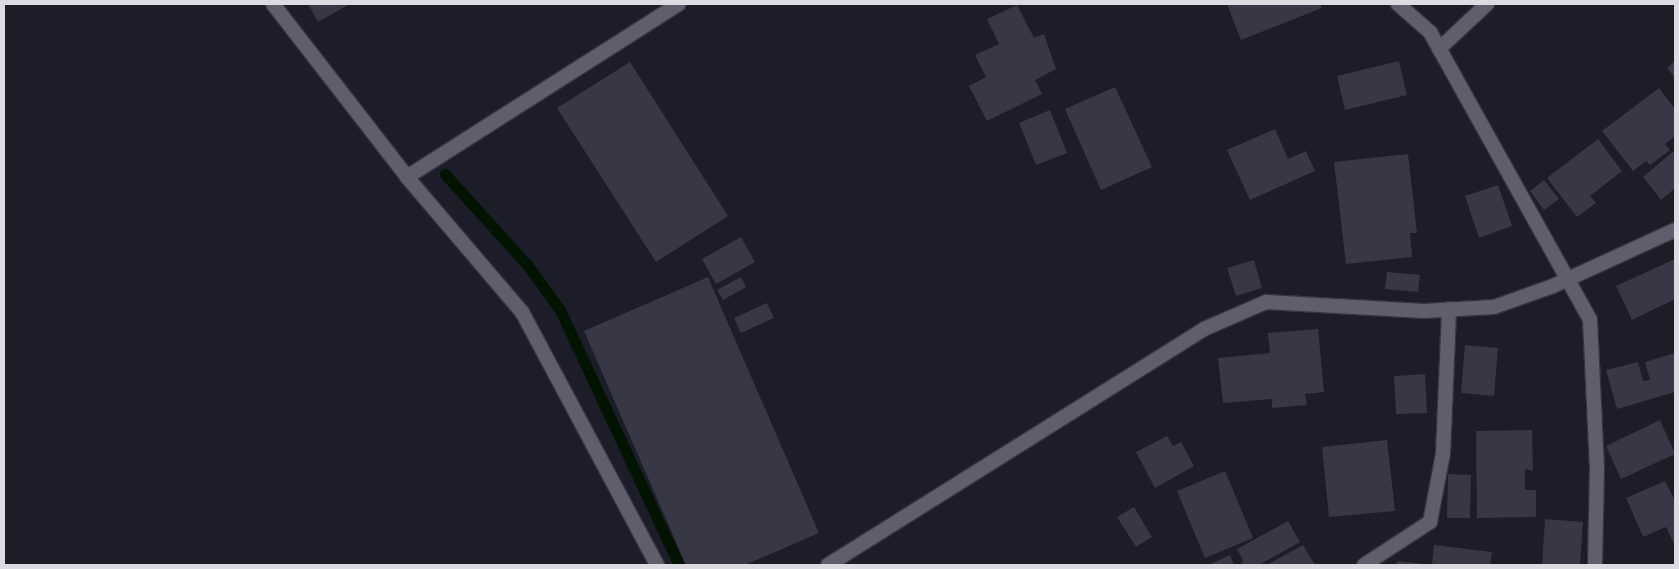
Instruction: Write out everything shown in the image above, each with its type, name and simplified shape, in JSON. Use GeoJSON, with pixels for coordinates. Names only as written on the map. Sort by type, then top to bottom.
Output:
{"type":"FeatureCollection","features":[{"type":"Feature","properties":{"kind":"street"},"geometry":{"type":"LineString","coordinates":[[273,4],[407,177],[522,312],[657,565]]}},
{"type":"Feature","properties":{"kind":"street"},"geometry":{"type":"LineString","coordinates":[[407,177],[678,4]]}},
{"type":"Feature","properties":{"kind":"street"},"geometry":{"type":"LineString","coordinates":[[1398,4],[1430,32],[1569,279],[1590,320],[1597,468],[1595,565]]}},
{"type":"Feature","properties":{"kind":"street"},"geometry":{"type":"LineString","coordinates":[[1439,49],[1487,4]]}},
{"type":"Feature","properties":{"kind":"street"},"geometry":{"type":"LineString","coordinates":[[828,565],[1204,329],[1266,302],[1449,310],[1494,307],[1569,279],[1675,230]]}},
{"type":"Feature","properties":{"kind":"street"},"geometry":{"type":"LineString","coordinates":[[1364,565],[1430,522],[1443,454],[1449,310]]}},
{"type":"Feature","properties":{"kind":"building"},"geometry":{"type":"Polygon","coordinates":[[[308,4],[350,4],[318,22],[308,4]]]}},
{"type":"Feature","properties":{"kind":"building"},"geometry":{"type":"Polygon","coordinates":[[[1227,4],[1320,4],[1322,8],[1241,40],[1227,4]]]}},
{"type":"Feature","properties":{"kind":"building"},"geometry":{"type":"Polygon","coordinates":[[[1017,5],[1034,38],[1044,34],[1056,69],[1035,80],[1042,94],[987,121],[969,86],[986,77],[975,55],[999,44],[987,19],[1017,5]]]}},
{"type":"Feature","properties":{"kind":"building"},"geometry":{"type":"Polygon","coordinates":[[[1399,61],[1407,95],[1345,110],[1337,76],[1399,61]]]}},
{"type":"Feature","properties":{"kind":"building"},"geometry":{"type":"Polygon","coordinates":[[[1675,61],[1675,78],[1667,68],[1675,61]]]}},
{"type":"Feature","properties":{"kind":"building"},"geometry":{"type":"Polygon","coordinates":[[[630,62],[728,216],[656,262],[557,108],[630,62]]]}},
{"type":"Feature","properties":{"kind":"building"},"geometry":{"type":"Polygon","coordinates":[[[1115,87],[1152,167],[1101,190],[1065,109],[1115,87]]]}},
{"type":"Feature","properties":{"kind":"building"},"geometry":{"type":"Polygon","coordinates":[[[1659,88],[1675,109],[1675,136],[1665,144],[1670,150],[1650,165],[1646,161],[1633,171],[1602,131],[1659,88]]]}},
{"type":"Feature","properties":{"kind":"building"},"geometry":{"type":"Polygon","coordinates":[[[1050,110],[1067,153],[1036,165],[1019,123],[1050,110]]]}},
{"type":"Feature","properties":{"kind":"building"},"geometry":{"type":"Polygon","coordinates":[[[1275,129],[1288,159],[1306,151],[1315,171],[1250,200],[1227,150],[1275,129]]]}},
{"type":"Feature","properties":{"kind":"building"},"geometry":{"type":"Polygon","coordinates":[[[1598,139],[1622,171],[1590,196],[1596,203],[1577,217],[1547,178],[1598,139]]]}},
{"type":"Feature","properties":{"kind":"building"},"geometry":{"type":"Polygon","coordinates":[[[1675,150],[1675,188],[1661,200],[1643,177],[1675,150]]]}},
{"type":"Feature","properties":{"kind":"building"},"geometry":{"type":"Polygon","coordinates":[[[1408,154],[1417,233],[1410,233],[1412,257],[1346,264],[1334,162],[1408,154]]]}},
{"type":"Feature","properties":{"kind":"building"},"geometry":{"type":"Polygon","coordinates":[[[1544,180],[1559,199],[1544,210],[1530,191],[1544,180]]]}},
{"type":"Feature","properties":{"kind":"building"},"geometry":{"type":"Polygon","coordinates":[[[1498,185],[1512,226],[1479,238],[1465,196],[1498,185]]]}},
{"type":"Feature","properties":{"kind":"building"},"geometry":{"type":"Polygon","coordinates":[[[741,237],[755,262],[716,284],[702,259],[741,237]]]}},
{"type":"Feature","properties":{"kind":"building"},"geometry":{"type":"Polygon","coordinates":[[[1675,259],[1675,299],[1632,320],[1616,286],[1675,259]]]}},
{"type":"Feature","properties":{"kind":"building"},"geometry":{"type":"Polygon","coordinates":[[[1254,260],[1262,288],[1236,296],[1227,268],[1254,260]]]}},
{"type":"Feature","properties":{"kind":"building"},"geometry":{"type":"Polygon","coordinates":[[[1387,272],[1420,275],[1418,292],[1385,289],[1387,272]]]}},
{"type":"Feature","properties":{"kind":"building"},"geometry":{"type":"Polygon","coordinates":[[[708,277],[819,533],[745,565],[686,565],[584,331],[708,277]]]}},
{"type":"Feature","properties":{"kind":"building"},"geometry":{"type":"Polygon","coordinates":[[[741,277],[746,287],[723,300],[717,290],[741,277]]]}},
{"type":"Feature","properties":{"kind":"building"},"geometry":{"type":"Polygon","coordinates":[[[767,303],[774,318],[741,333],[734,318],[767,303]]]}},
{"type":"Feature","properties":{"kind":"building"},"geometry":{"type":"Polygon","coordinates":[[[1318,329],[1324,392],[1305,394],[1307,405],[1272,408],[1272,399],[1223,403],[1218,358],[1270,353],[1268,333],[1318,329]]]}},
{"type":"Feature","properties":{"kind":"building"},"geometry":{"type":"Polygon","coordinates":[[[1465,345],[1498,348],[1494,396],[1461,393],[1465,345]]]}},
{"type":"Feature","properties":{"kind":"building"},"geometry":{"type":"Polygon","coordinates":[[[1675,353],[1675,392],[1617,409],[1606,370],[1638,362],[1643,381],[1650,380],[1645,362],[1675,353]]]}},
{"type":"Feature","properties":{"kind":"building"},"geometry":{"type":"Polygon","coordinates":[[[1425,374],[1427,413],[1396,414],[1394,376],[1425,374]]]}},
{"type":"Feature","properties":{"kind":"building"},"geometry":{"type":"Polygon","coordinates":[[[1660,420],[1675,454],[1621,479],[1606,446],[1660,420]]]}},
{"type":"Feature","properties":{"kind":"building"},"geometry":{"type":"Polygon","coordinates":[[[1532,430],[1533,471],[1525,469],[1525,490],[1536,490],[1536,517],[1477,518],[1476,431],[1532,430]]]}},
{"type":"Feature","properties":{"kind":"building"},"geometry":{"type":"Polygon","coordinates":[[[1167,436],[1173,446],[1181,442],[1194,466],[1155,488],[1136,452],[1167,436]]]}},
{"type":"Feature","properties":{"kind":"building"},"geometry":{"type":"Polygon","coordinates":[[[1387,440],[1395,511],[1329,517],[1322,447],[1387,440]]]}},
{"type":"Feature","properties":{"kind":"building"},"geometry":{"type":"Polygon","coordinates":[[[1225,471],[1253,538],[1205,558],[1177,491],[1225,471]]]}},
{"type":"Feature","properties":{"kind":"building"},"geometry":{"type":"Polygon","coordinates":[[[1448,474],[1471,475],[1470,518],[1447,518],[1448,474]]]}},
{"type":"Feature","properties":{"kind":"building"},"geometry":{"type":"Polygon","coordinates":[[[1665,481],[1675,501],[1675,546],[1666,527],[1643,537],[1626,498],[1665,481]]]}},
{"type":"Feature","properties":{"kind":"building"},"geometry":{"type":"Polygon","coordinates":[[[1134,507],[1152,537],[1136,547],[1117,517],[1134,507]]]}},
{"type":"Feature","properties":{"kind":"building"},"geometry":{"type":"Polygon","coordinates":[[[1545,519],[1583,522],[1580,565],[1542,565],[1545,519]]]}},
{"type":"Feature","properties":{"kind":"building"},"geometry":{"type":"Polygon","coordinates":[[[1288,521],[1300,542],[1259,565],[1241,565],[1243,560],[1237,549],[1288,521]]]}},
{"type":"Feature","properties":{"kind":"building"},"geometry":{"type":"Polygon","coordinates":[[[1303,545],[1315,565],[1267,565],[1303,545]]]}},
{"type":"Feature","properties":{"kind":"building"},"geometry":{"type":"Polygon","coordinates":[[[1434,545],[1492,552],[1490,565],[1432,565],[1434,545]]]}},
{"type":"Feature","properties":{"kind":"building"},"geometry":{"type":"Polygon","coordinates":[[[1230,555],[1234,565],[1208,565],[1230,555]]]}},
{"type":"Feature","properties":{"kind":"building"},"geometry":{"type":"Polygon","coordinates":[[[1397,561],[1424,564],[1424,565],[1396,565],[1397,561]]]}},
{"type":"Feature","properties":{"kind":"waterway"},"geometry":{"type":"LineString","coordinates":[[445,174],[529,267],[560,310],[679,565]]}}]}
